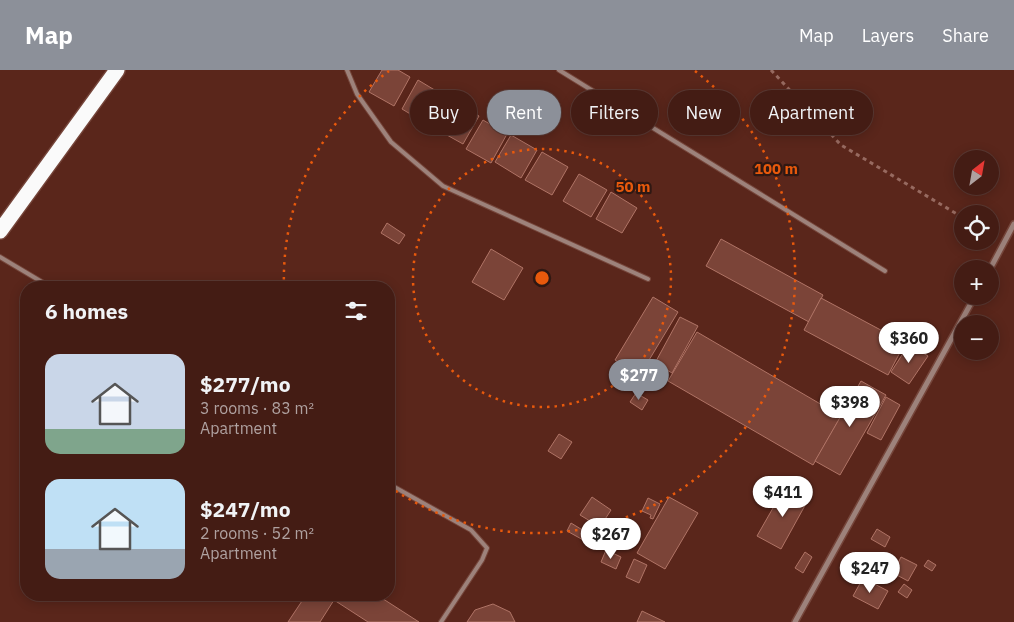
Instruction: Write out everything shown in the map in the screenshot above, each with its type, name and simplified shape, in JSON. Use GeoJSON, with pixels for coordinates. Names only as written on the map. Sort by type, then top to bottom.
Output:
{"type":"FeatureCollection","features":[{"type":"Feature","properties":{"kind":"highway"},"geometry":{"type":"LineString","coordinates":[[0,231],[114,71]]}},
{"type":"Feature","properties":{"kind":"street"},"geometry":{"type":"LineString","coordinates":[[995,260],[1014,224]]}},
{"type":"Feature","properties":{"kind":"street"},"geometry":{"type":"LineString","coordinates":[[795,622],[970,305]]}},
{"type":"Feature","properties":{"kind":"lane"},"geometry":{"type":"LineString","coordinates":[[347,70],[357,94],[391,142],[443,186],[648,279]]}},
{"type":"Feature","properties":{"kind":"lane"},"geometry":{"type":"LineString","coordinates":[[559,70],[885,270]]}},
{"type":"Feature","properties":{"kind":"lane"},"geometry":{"type":"LineString","coordinates":[[0,257],[40,281]]}},
{"type":"Feature","properties":{"kind":"lane"},"geometry":{"type":"LineString","coordinates":[[395,487],[471,530],[487,548],[482,560],[442,622]]}},
{"type":"Feature","properties":{"kind":"path"},"geometry":{"type":"LineString","coordinates":[[772,70],[841,145],[954,213]]}},
{"type":"Feature","properties":{"kind":"building"},"geometry":{"type":"Polygon","coordinates":[[[382,70],[398,70],[410,77],[394,106],[369,92],[382,70]]]}},
{"type":"Feature","properties":{"kind":"building"},"geometry":{"type":"Polygon","coordinates":[[[418,80],[435,90],[412,90],[418,80]]]}},
{"type":"Feature","properties":{"kind":"building"},"geometry":{"type":"Polygon","coordinates":[[[410,94],[410,114],[402,109],[410,94]]]}},
{"type":"Feature","properties":{"kind":"building"},"geometry":{"type":"Polygon","coordinates":[[[483,120],[487,122],[487,135],[506,135],[491,163],[466,149],[474,135],[477,135],[477,130],[483,120]]]}},
{"type":"Feature","properties":{"kind":"building"},"geometry":{"type":"Polygon","coordinates":[[[447,135],[468,135],[463,144],[447,135]]]}},
{"type":"Feature","properties":{"kind":"building"},"geometry":{"type":"Polygon","coordinates":[[[511,135],[537,150],[521,178],[495,162],[511,135]]]}},
{"type":"Feature","properties":{"kind":"building"},"geometry":{"type":"Polygon","coordinates":[[[542,152],[568,167],[552,195],[525,180],[542,152]]]}},
{"type":"Feature","properties":{"kind":"building"},"geometry":{"type":"Polygon","coordinates":[[[579,174],[607,190],[591,217],[563,201],[579,174]]]}},
{"type":"Feature","properties":{"kind":"building"},"geometry":{"type":"Polygon","coordinates":[[[611,192],[637,208],[622,233],[596,219],[611,192]]]}},
{"type":"Feature","properties":{"kind":"building"},"geometry":{"type":"Polygon","coordinates":[[[387,223],[405,235],[399,244],[381,233],[387,223]]]}},
{"type":"Feature","properties":{"kind":"building"},"geometry":{"type":"Polygon","coordinates":[[[721,239],[823,295],[809,322],[706,266],[721,239]]]}},
{"type":"Feature","properties":{"kind":"building"},"geometry":{"type":"Polygon","coordinates":[[[491,249],[523,268],[504,300],[472,282],[491,249]]]}},
{"type":"Feature","properties":{"kind":"building"},"geometry":{"type":"Polygon","coordinates":[[[653,297],[678,312],[640,375],[615,360],[653,297]]]}},
{"type":"Feature","properties":{"kind":"building"},"geometry":{"type":"Polygon","coordinates":[[[821,298],[905,343],[888,375],[804,330],[821,298]]]}},
{"type":"Feature","properties":{"kind":"building"},"geometry":{"type":"Polygon","coordinates":[[[680,317],[698,326],[672,373],[655,363],[680,317]]]}},
{"type":"Feature","properties":{"kind":"building"},"geometry":{"type":"Polygon","coordinates":[[[697,332],[841,416],[813,465],[668,381],[697,332]]]}},
{"type":"Feature","properties":{"kind":"building"},"geometry":{"type":"Polygon","coordinates":[[[909,344],[928,356],[909,384],[891,372],[909,344]]]}},
{"type":"Feature","properties":{"kind":"building"},"geometry":{"type":"Polygon","coordinates":[[[861,381],[886,395],[840,475],[815,461],[861,381]]]}},
{"type":"Feature","properties":{"kind":"building"},"geometry":{"type":"Polygon","coordinates":[[[636,393],[648,400],[642,410],[630,402],[636,393]]]}},
{"type":"Feature","properties":{"kind":"building"},"geometry":{"type":"Polygon","coordinates":[[[886,397],[900,405],[881,440],[867,433],[886,397]]]}},
{"type":"Feature","properties":{"kind":"building"},"geometry":{"type":"Polygon","coordinates":[[[559,434],[572,442],[561,459],[548,451],[559,434]]]}},
{"type":"Feature","properties":{"kind":"building"},"geometry":{"type":"Polygon","coordinates":[[[785,487],[808,500],[781,549],[757,536],[785,487]]]}},
{"type":"Feature","properties":{"kind":"building"},"geometry":{"type":"Polygon","coordinates":[[[592,497],[611,510],[600,527],[580,515],[592,497]]]}},
{"type":"Feature","properties":{"kind":"building"},"geometry":{"type":"Polygon","coordinates":[[[669,497],[698,513],[665,569],[637,553],[669,497]]]}},
{"type":"Feature","properties":{"kind":"building"},"geometry":{"type":"Polygon","coordinates":[[[648,498],[660,504],[653,519],[650,518],[651,515],[642,511],[648,498]]]}},
{"type":"Feature","properties":{"kind":"building"},"geometry":{"type":"Polygon","coordinates":[[[571,523],[589,534],[585,541],[567,531],[571,523]]]}},
{"type":"Feature","properties":{"kind":"building"},"geometry":{"type":"Polygon","coordinates":[[[877,529],[890,537],[885,547],[871,539],[877,529]]]}},
{"type":"Feature","properties":{"kind":"building"},"geometry":{"type":"Polygon","coordinates":[[[606,550],[621,557],[616,569],[601,562],[606,550]]]}},
{"type":"Feature","properties":{"kind":"building"},"geometry":{"type":"Polygon","coordinates":[[[805,552],[812,557],[803,573],[795,568],[805,552]]]}},
{"type":"Feature","properties":{"kind":"building"},"geometry":{"type":"Polygon","coordinates":[[[901,557],[917,565],[908,581],[893,573],[901,557]]]}},
{"type":"Feature","properties":{"kind":"building"},"geometry":{"type":"Polygon","coordinates":[[[634,559],[647,565],[639,583],[626,577],[634,559]]]}},
{"type":"Feature","properties":{"kind":"building"},"geometry":{"type":"Polygon","coordinates":[[[928,560],[936,565],[932,571],[924,566],[928,560]]]}},
{"type":"Feature","properties":{"kind":"building"},"geometry":{"type":"Polygon","coordinates":[[[863,578],[888,591],[878,609],[853,596],[863,578]]]}},
{"type":"Feature","properties":{"kind":"building"},"geometry":{"type":"Polygon","coordinates":[[[904,584],[912,590],[907,598],[898,592],[904,584]]]}},
{"type":"Feature","properties":{"kind":"building"},"geometry":{"type":"Polygon","coordinates":[[[302,601],[333,601],[320,622],[288,622],[302,601]]]}},
{"type":"Feature","properties":{"kind":"building"},"geometry":{"type":"Polygon","coordinates":[[[336,601],[386,601],[419,622],[368,622],[336,601]]]}},
{"type":"Feature","properties":{"kind":"building"},"geometry":{"type":"Polygon","coordinates":[[[493,604],[510,612],[515,622],[467,622],[475,610],[493,604]]]}},
{"type":"Feature","properties":{"kind":"building"},"geometry":{"type":"Polygon","coordinates":[[[642,611],[665,622],[637,622],[642,611]]]}}]}
